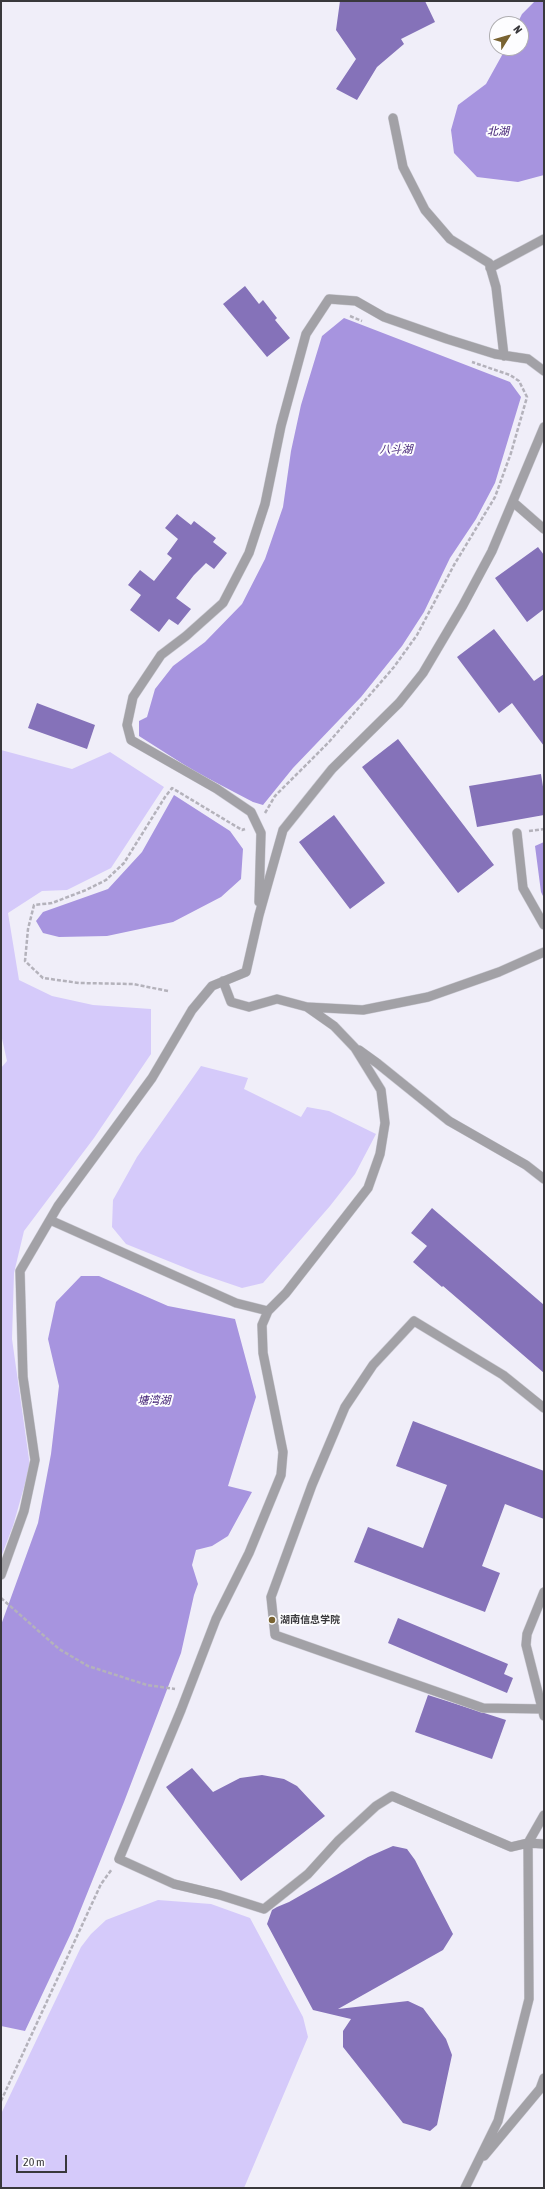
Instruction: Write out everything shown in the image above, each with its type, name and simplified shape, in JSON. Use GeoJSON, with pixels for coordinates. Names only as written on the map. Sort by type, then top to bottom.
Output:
{"type":"FeatureCollection","features":[{"type":"Feature","properties":{"kind":"lane"},"geometry":{"type":"LineString","coordinates":[[393,118],[403,167],[425,210],[450,239],[489,263],[496,287],[504,356]]}},
{"type":"Feature","properties":{"kind":"lane"},"geometry":{"type":"LineString","coordinates":[[490,268],[544,239]]}},
{"type":"Feature","properties":{"kind":"lane"},"geometry":{"type":"LineString","coordinates":[[259,916],[261,833],[251,812],[223,793],[131,740],[127,725],[133,697],[161,655],[186,636],[223,603],[249,553],[265,504],[281,426],[306,334],[329,299],[356,301],[384,317],[495,354],[528,359],[544,371]]}},
{"type":"Feature","properties":{"kind":"lane"},"geometry":{"type":"LineString","coordinates":[[1,1575],[24,1511],[35,1460],[23,1377],[20,1271],[50,1220],[92,1157],[152,1078],[192,1010],[212,986],[246,972],[259,916],[283,830],[332,768],[399,703],[423,673],[462,607],[492,551],[544,427]]}},
{"type":"Feature","properties":{"kind":"lane"},"geometry":{"type":"LineString","coordinates":[[512,502],[544,529]]}},
{"type":"Feature","properties":{"kind":"lane"},"geometry":{"type":"LineString","coordinates":[[517,833],[523,888],[544,925]]}},
{"type":"Feature","properties":{"kind":"lane"},"geometry":{"type":"LineString","coordinates":[[223,981],[231,1002],[249,1007],[277,999],[307,1007],[363,1010],[428,997],[500,972],[544,952]]}},
{"type":"Feature","properties":{"kind":"lane"},"geometry":{"type":"LineString","coordinates":[[307,1007],[334,1026],[355,1048],[381,1090],[385,1123],[380,1154],[368,1188],[286,1292],[268,1311],[262,1325],[263,1353],[283,1452],[281,1475],[249,1553],[216,1619],[188,1693],[119,1859],[174,1884],[264,1909],[308,1874],[338,1841],[376,1806],[392,1796],[511,1847],[528,1843],[544,1844]]}},
{"type":"Feature","properties":{"kind":"lane"},"geometry":{"type":"LineString","coordinates":[[355,1048],[377,1063],[449,1121],[526,1165],[544,1179]]}},
{"type":"Feature","properties":{"kind":"lane"},"geometry":{"type":"LineString","coordinates":[[50,1220],[236,1303],[268,1311]]}},
{"type":"Feature","properties":{"kind":"lane"},"geometry":{"type":"LineString","coordinates":[[544,1408],[503,1375],[414,1321],[373,1365],[345,1407],[312,1485],[272,1597],[275,1635],[483,1708],[543,1712],[526,1646],[527,1634],[544,1592]]}},
{"type":"Feature","properties":{"kind":"lane"},"geometry":{"type":"LineString","coordinates":[[465,2188],[498,2121],[529,1999],[528,1843],[544,1815]]}},
{"type":"Feature","properties":{"kind":"lane"},"geometry":{"type":"LineString","coordinates":[[475,2167],[540,2089],[544,2078]]}},
{"type":"Feature","properties":{"kind":"path"},"geometry":{"type":"LineString","coordinates":[[350,316],[363,322]]}},
{"type":"Feature","properties":{"kind":"path"},"geometry":{"type":"LineString","coordinates":[[168,991],[133,984],[79,983],[43,978],[25,961],[28,929],[34,906],[52,903],[86,890],[106,880],[124,863],[164,797],[172,788],[242,830],[257,825],[275,796],[329,742],[394,667],[417,635],[454,565],[495,497],[527,397],[519,381],[510,375],[468,361]]}},
{"type":"Feature","properties":{"kind":"path"},"geometry":{"type":"LineString","coordinates":[[1,1598],[59,1649],[88,1666],[146,1686],[170,1688],[188,1693]]}},
{"type":"Feature","properties":{"kind":"path"},"geometry":{"type":"LineString","coordinates":[[1,2101],[101,1884],[119,1859]]}},
{"type":"Feature","properties":{"kind":"shaded area"},"geometry":{"type":"Polygon","coordinates":[[[1,750],[72,769],[110,752],[164,787],[111,868],[67,890],[42,891],[8,913],[19,980],[52,996],[93,1005],[151,1009],[151,1054],[94,1138],[24,1231],[14,1273],[12,1339],[30,1466],[13,1526],[1,1557],[1,1068],[7,1061],[1,1034],[1,750]]]}},
{"type":"Feature","properties":{"kind":"shaded area"},"geometry":{"type":"Polygon","coordinates":[[[201,1066],[248,1078],[244,1089],[301,1117],[307,1107],[329,1111],[376,1134],[355,1174],[330,1206],[263,1283],[242,1288],[198,1273],[126,1244],[112,1227],[113,1200],[137,1157],[201,1066]]]}},
{"type":"Feature","properties":{"kind":"shaded area"},"geometry":{"type":"Polygon","coordinates":[[[158,1900],[211,1904],[250,1918],[303,2017],[308,2037],[244,2188],[1,2188],[1,2114],[81,1947],[91,1934],[106,1920],[158,1900]]]}},
{"type":"Feature","properties":{"kind":"water","name":"北湖"},"geometry":{"type":"Polygon","coordinates":[[[535,1],[544,1],[544,175],[518,182],[477,177],[454,153],[451,130],[458,105],[486,84],[502,56],[529,56],[529,16],[521,16],[535,1]]]}},
{"type":"Feature","properties":{"kind":"water","name":"八斗湖"},"geometry":{"type":"Polygon","coordinates":[[[344,318],[510,382],[521,397],[495,483],[476,519],[450,558],[424,612],[402,646],[361,697],[293,768],[263,805],[253,802],[194,771],[139,736],[139,721],[147,717],[155,689],[173,666],[205,642],[242,604],[265,559],[283,507],[291,451],[301,405],[322,336],[344,318]]]}},
{"type":"Feature","properties":{"kind":"water"},"geometry":{"type":"Polygon","coordinates":[[[174,795],[230,831],[243,849],[241,879],[221,897],[173,922],[107,936],[59,937],[43,933],[36,921],[43,912],[108,889],[142,852],[174,795]]]}},
{"type":"Feature","properties":{"kind":"water"},"geometry":{"type":"Polygon","coordinates":[[[544,842],[544,898],[541,892],[535,846],[544,842]]]}},
{"type":"Feature","properties":{"kind":"water","name":"塘湾湖"},"geometry":{"type":"Polygon","coordinates":[[[81,1276],[99,1276],[168,1306],[235,1319],[256,1397],[228,1486],[252,1492],[228,1536],[212,1546],[196,1550],[192,1565],[198,1584],[194,1595],[181,1653],[124,1802],[72,1931],[25,2031],[1,2026],[1,1625],[38,1523],[51,1454],[59,1386],[48,1339],[56,1302],[81,1276]]]}},
{"type":"Feature","properties":{"kind":"building"},"geometry":{"type":"Polygon","coordinates":[[[340,1],[425,1],[435,22],[401,39],[404,44],[377,67],[357,100],[336,89],[356,59],[336,30],[340,1]]]}},
{"type":"Feature","properties":{"kind":"building"},"geometry":{"type":"Polygon","coordinates":[[[245,286],[259,304],[263,300],[277,318],[275,320],[290,338],[267,357],[223,304],[245,286]]]}},
{"type":"Feature","properties":{"kind":"building"},"geometry":{"type":"Polygon","coordinates":[[[177,514],[191,525],[194,521],[216,538],[213,542],[227,553],[214,569],[206,563],[194,575],[176,598],[191,609],[178,625],[169,619],[159,632],[130,610],[141,595],[128,585],[140,570],[154,581],[172,558],[167,554],[178,539],[165,528],[177,514]]]}},
{"type":"Feature","properties":{"kind":"building"},"geometry":{"type":"Polygon","coordinates":[[[538,547],[544,555],[544,609],[527,622],[495,578],[538,547]]]}},
{"type":"Feature","properties":{"kind":"building"},"geometry":{"type":"Polygon","coordinates":[[[494,629],[534,681],[544,674],[544,746],[512,703],[499,713],[457,657],[494,629]]]}},
{"type":"Feature","properties":{"kind":"building"},"geometry":{"type":"Polygon","coordinates":[[[37,703],[95,725],[87,749],[28,728],[37,703]]]}},
{"type":"Feature","properties":{"kind":"building"},"geometry":{"type":"Polygon","coordinates":[[[398,739],[494,865],[458,893],[362,767],[398,739]]]}},
{"type":"Feature","properties":{"kind":"building"},"geometry":{"type":"Polygon","coordinates":[[[541,774],[544,793],[544,815],[477,827],[469,786],[541,774]]]}},
{"type":"Feature","properties":{"kind":"building"},"geometry":{"type":"Polygon","coordinates":[[[334,815],[385,883],[350,909],[299,842],[334,815]]]}},
{"type":"Feature","properties":{"kind":"building"},"geometry":{"type":"Polygon","coordinates":[[[432,1208],[544,1305],[544,1373],[413,1262],[427,1246],[411,1233],[432,1208]]]}},
{"type":"Feature","properties":{"kind":"building"},"geometry":{"type":"Polygon","coordinates":[[[413,1421],[544,1471],[544,1519],[505,1504],[482,1566],[500,1573],[485,1612],[354,1562],[368,1527],[423,1548],[447,1485],[396,1466],[413,1421]]]}},
{"type":"Feature","properties":{"kind":"building"},"geometry":{"type":"Polygon","coordinates":[[[398,1618],[508,1664],[504,1674],[513,1678],[507,1693],[388,1643],[398,1618]]]}},
{"type":"Feature","properties":{"kind":"building"},"geometry":{"type":"Polygon","coordinates":[[[428,1695],[506,1720],[492,1759],[415,1732],[428,1695]]]}},
{"type":"Feature","properties":{"kind":"building"},"geometry":{"type":"Polygon","coordinates":[[[192,1768],[213,1792],[240,1778],[262,1775],[284,1779],[297,1786],[325,1816],[241,1881],[166,1787],[192,1768]]]}},
{"type":"Feature","properties":{"kind":"building"},"geometry":{"type":"Polygon","coordinates":[[[393,1846],[407,1849],[415,1860],[453,1934],[443,1950],[338,2009],[408,2001],[423,2008],[446,2039],[452,2055],[437,2125],[430,2131],[403,2123],[343,2047],[343,2031],[351,2019],[313,2010],[267,1924],[272,1910],[289,1902],[368,1857],[393,1846]]]}},
{"type":"Feature","properties":{"kind":"place","name":"湖南信息学院"},"geometry":{"type":"Point","coordinates":[272,1620]}}]}
